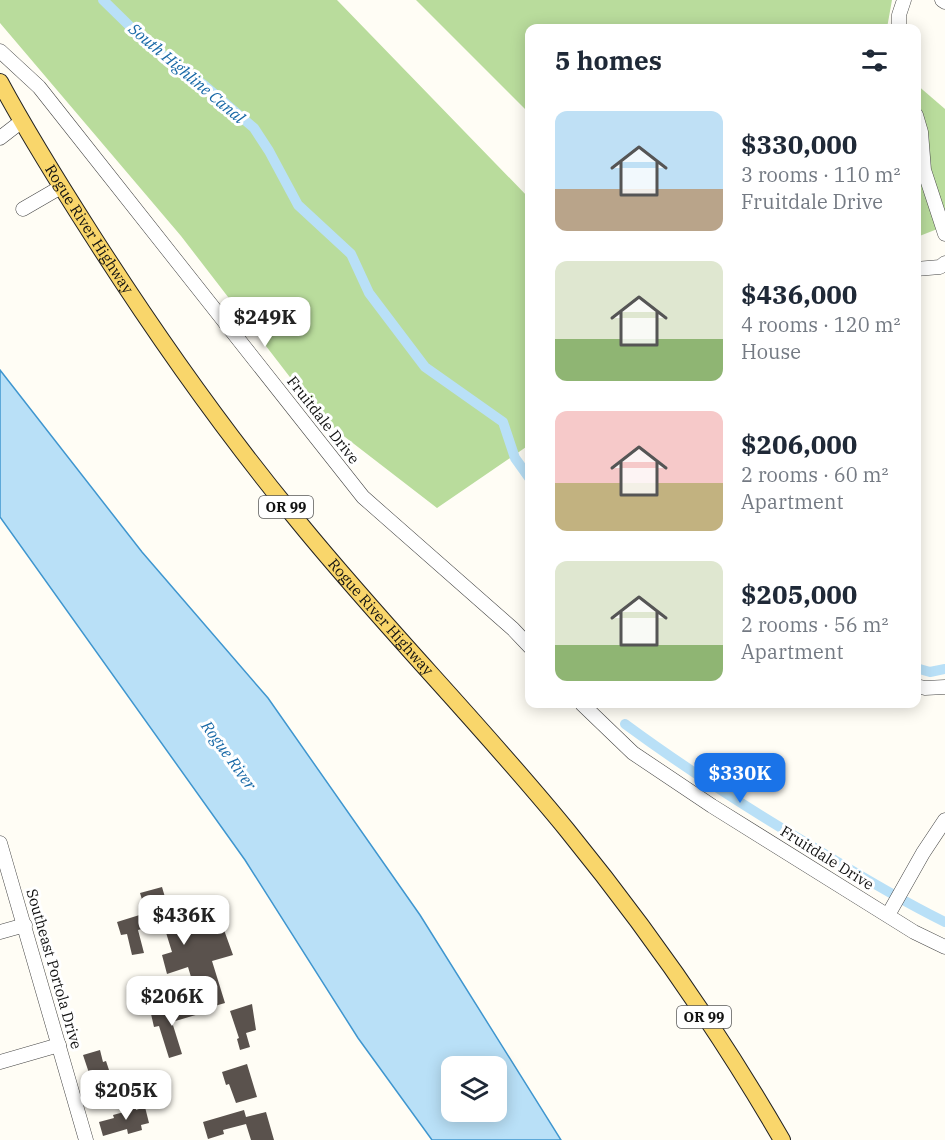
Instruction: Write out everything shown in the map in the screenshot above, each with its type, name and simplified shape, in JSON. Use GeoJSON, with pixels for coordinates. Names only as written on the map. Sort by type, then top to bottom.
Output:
{"type":"FeatureCollection","features":[{"type":"Feature","properties":{"kind":"main road","name":"Rogue River Highway"},"geometry":{"type":"LineString","coordinates":[[0,82],[61,187],[142,314],[232,437],[294,516],[566,829],[685,988],[782,1140]]}},
{"type":"Feature","properties":{"kind":"street"},"geometry":{"type":"LineString","coordinates":[[899,24],[898,15],[904,0]]}},
{"type":"Feature","properties":{"kind":"street","name":"Fruitdale Drive"},"geometry":{"type":"LineString","coordinates":[[0,51],[39,87],[363,497],[513,629],[525,642]]}},
{"type":"Feature","properties":{"kind":"street"},"geometry":{"type":"LineString","coordinates":[[0,138],[22,121]]}},
{"type":"Feature","properties":{"kind":"street"},"geometry":{"type":"LineString","coordinates":[[921,132],[924,170],[945,234]]}},
{"type":"Feature","properties":{"kind":"street"},"geometry":{"type":"LineString","coordinates":[[23,209],[61,187]]}},
{"type":"Feature","properties":{"kind":"street"},"geometry":{"type":"LineString","coordinates":[[921,269],[940,267],[945,263]]}},
{"type":"Feature","properties":{"kind":"street"},"geometry":{"type":"LineString","coordinates":[[921,687],[945,687]]}},
{"type":"Feature","properties":{"kind":"street","name":"Fruitdale Drive"},"geometry":{"type":"LineString","coordinates":[[586,708],[633,753],[712,806],[888,915],[945,947]]}},
{"type":"Feature","properties":{"kind":"street"},"geometry":{"type":"LineString","coordinates":[[888,915],[923,853],[945,820]]}},
{"type":"Feature","properties":{"kind":"street","name":"Southeast Portola Drive"},"geometry":{"type":"LineString","coordinates":[[0,843],[86,1140]]}},
{"type":"Feature","properties":{"kind":"street"},"geometry":{"type":"LineString","coordinates":[[0,932],[25,925]]}},
{"type":"Feature","properties":{"kind":"street"},"geometry":{"type":"LineString","coordinates":[[0,1062],[59,1045]]}},
{"type":"Feature","properties":{"kind":"green space"},"geometry":{"type":"Polygon","coordinates":[[[0,0],[337,0],[525,194],[525,448],[437,508],[323,420],[181,236],[0,23],[0,0]]]}},
{"type":"Feature","properties":{"kind":"green space"},"geometry":{"type":"Polygon","coordinates":[[[416,0],[892,0],[888,24],[525,24],[525,109],[416,0]]]}},
{"type":"Feature","properties":{"kind":"green space"},"geometry":{"type":"Polygon","coordinates":[[[921,88],[945,109],[945,226],[921,235],[921,88]]]}},
{"type":"Feature","properties":{"kind":"water","name":"Rogue River"},"geometry":{"type":"Polygon","coordinates":[[[0,370],[142,552],[268,698],[420,915],[561,1140],[432,1140],[358,1038],[245,860],[0,517],[0,370]]]}},
{"type":"Feature","properties":{"kind":"building"},"geometry":{"type":"Polygon","coordinates":[[[162,887],[175,931],[219,916],[233,955],[212,961],[225,1003],[201,1010],[188,967],[167,974],[162,955],[172,952],[163,923],[138,930],[144,953],[132,955],[127,934],[121,935],[117,922],[146,913],[140,893],[162,887]]]}},
{"type":"Feature","properties":{"kind":"building"},"geometry":{"type":"Polygon","coordinates":[[[252,1004],[256,1030],[246,1033],[250,1047],[240,1050],[237,1039],[239,1038],[230,1011],[252,1004]]]}},
{"type":"Feature","properties":{"kind":"building"},"geometry":{"type":"Polygon","coordinates":[[[196,1005],[199,1014],[172,1022],[182,1054],[169,1058],[159,1026],[154,1027],[151,1014],[196,1005]]]}},
{"type":"Feature","properties":{"kind":"building"},"geometry":{"type":"Polygon","coordinates":[[[100,1050],[103,1062],[106,1061],[112,1079],[93,1085],[83,1055],[100,1050]]]}},
{"type":"Feature","properties":{"kind":"building"},"geometry":{"type":"Polygon","coordinates":[[[247,1064],[257,1097],[236,1103],[222,1072],[247,1064]]]}},
{"type":"Feature","properties":{"kind":"building"},"geometry":{"type":"Polygon","coordinates":[[[135,1104],[136,1110],[145,1107],[149,1123],[141,1125],[142,1130],[128,1134],[127,1129],[103,1136],[99,1122],[114,1118],[113,1115],[124,1112],[122,1108],[135,1104]]]}},
{"type":"Feature","properties":{"kind":"building"},"geometry":{"type":"Polygon","coordinates":[[[244,1110],[246,1117],[266,1112],[274,1140],[251,1140],[246,1124],[223,1130],[224,1134],[208,1139],[203,1122],[244,1110]]]}},
{"type":"Feature","properties":{"kind":"waterway","name":"South Highline Canal"},"geometry":{"type":"LineString","coordinates":[[103,0],[149,45],[204,85],[254,128],[298,205],[351,254],[369,293],[425,367],[503,422],[515,458],[525,472]]}},
{"type":"Feature","properties":{"kind":"waterway","name":"South Highline Canal"},"geometry":{"type":"LineString","coordinates":[[921,669],[930,672],[945,669]]}},
{"type":"Feature","properties":{"kind":"waterway"},"geometry":{"type":"LineString","coordinates":[[625,724],[694,773],[765,818],[879,886],[945,922]]}}]}
